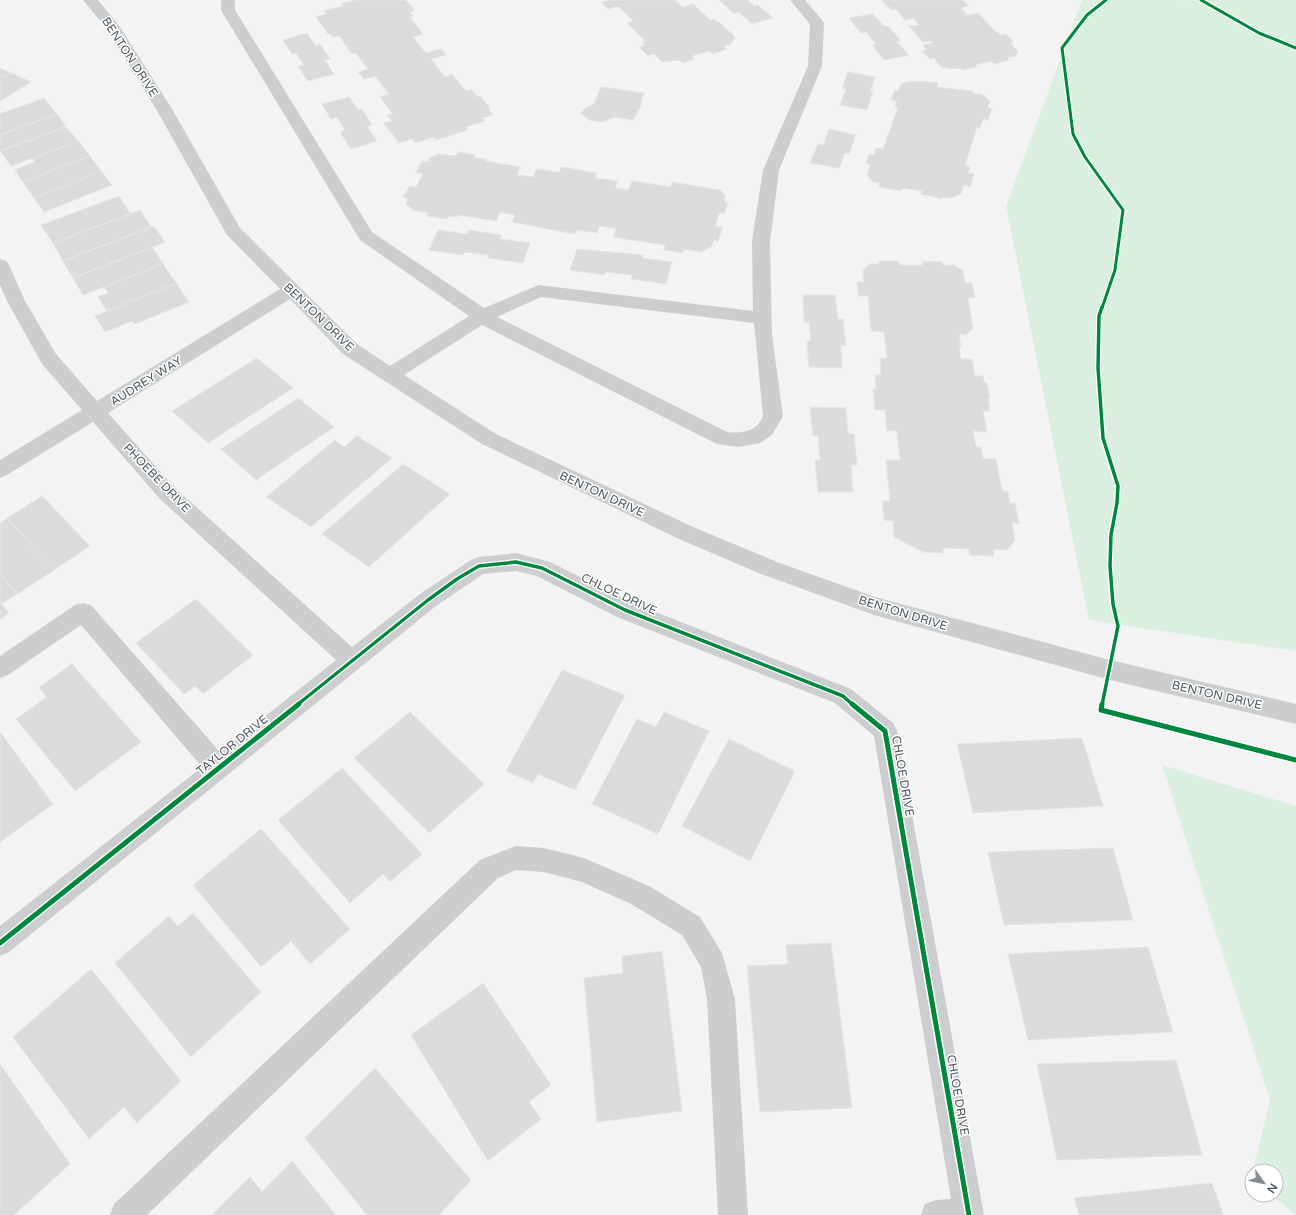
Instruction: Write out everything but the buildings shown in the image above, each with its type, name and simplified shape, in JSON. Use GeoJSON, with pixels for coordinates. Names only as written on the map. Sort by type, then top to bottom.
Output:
{"type":"FeatureCollection","features":[{"type":"Feature","properties":{"kind":"street","name":"BENTON DRIVE"},"geometry":{"type":"LineString","coordinates":[[90,0],[113,27],[164,109],[233,231],[350,349],[489,439],[665,524],[769,568],[874,606],[1110,670],[1296,714]]}},
{"type":"Feature","properties":{"kind":"street"},"geometry":{"type":"LineString","coordinates":[[228,0],[228,10],[366,236],[494,324],[724,439],[735,441],[756,437],[765,431],[773,416],[763,318],[761,241],[770,170],[815,66],[817,23],[797,0]]}},
{"type":"Feature","properties":{"kind":"street","name":"PHOEBE DRIVE"},"geometry":{"type":"LineString","coordinates":[[0,265],[16,301],[49,359],[167,493],[352,661]]}},
{"type":"Feature","properties":{"kind":"street","name":"AUDREY WAY"},"geometry":{"type":"LineString","coordinates":[[0,470],[291,290]]}},
{"type":"Feature","properties":{"kind":"street"},"geometry":{"type":"LineString","coordinates":[[390,375],[482,316],[539,291],[763,318]]}},
{"type":"Feature","properties":{"kind":"street","name":"CHLOE DRIVE"},"geometry":{"type":"LineString","coordinates":[[479,566],[516,562],[542,568],[625,610],[843,696],[885,732],[969,1213]]}},
{"type":"Feature","properties":{"kind":"street","name":"TAYLOR DRIVE"},"geometry":{"type":"LineString","coordinates":[[0,943],[428,600],[457,579],[479,566]]}},
{"type":"Feature","properties":{"kind":"street"},"geometry":{"type":"LineString","coordinates":[[0,668],[83,612],[218,768]]}},
{"type":"Feature","properties":{"kind":"street"},"geometry":{"type":"LineString","coordinates":[[125,1215],[489,869],[516,858],[544,860],[584,870],[640,895],[691,926],[695,932],[713,962],[721,999],[733,1215]]}},
{"type":"Feature","properties":{"kind":"street"},"geometry":{"type":"LineString","coordinates":[[936,1215],[969,1213]]}},
{"type":"Feature","properties":{"kind":"green space"},"geometry":{"type":"Polygon","coordinates":[[[1082,0],[1181,0],[1193,5],[1182,0],[1296,0],[1296,651],[1089,620],[1006,206],[1082,0]]]}},
{"type":"Feature","properties":{"kind":"green space"},"geometry":{"type":"Polygon","coordinates":[[[1162,765],[1296,806],[1296,1215],[1282,1203],[1284,1203],[1284,1163],[1255,1163],[1270,1100],[1162,765]]]}},
{"type":"Feature","properties":{"kind":"cycle path"},"geometry":{"type":"LineString","coordinates":[[1106,0],[1087,15],[1062,48],[1073,134],[1085,157],[1123,210],[1115,270],[1099,316],[1098,368],[1103,438],[1118,486],[1117,503],[1111,535],[1110,566],[1113,604],[1118,626],[1101,710],[1296,760]]}},
{"type":"Feature","properties":{"kind":"cycle path"},"geometry":{"type":"LineString","coordinates":[[1201,0],[1259,33],[1296,48]]}},
{"type":"Feature","properties":{"kind":"cycle path"},"geometry":{"type":"LineString","coordinates":[[0,943],[428,600],[457,579],[479,566],[516,562],[542,568],[625,610],[843,696],[885,731],[969,1215]]}}]}
